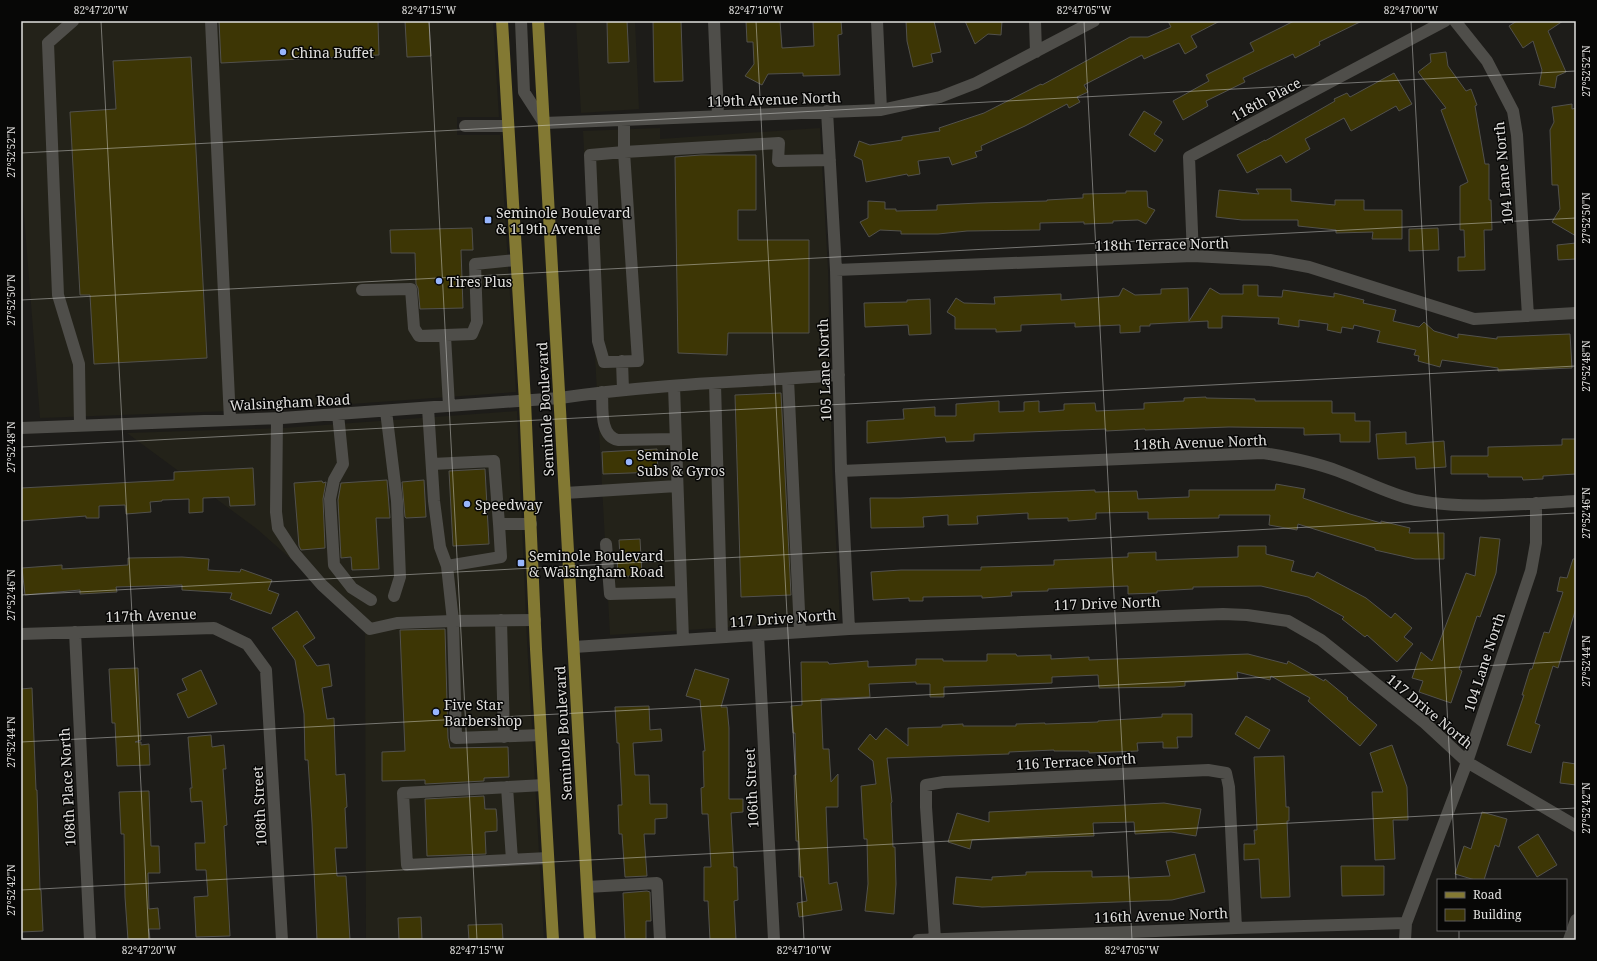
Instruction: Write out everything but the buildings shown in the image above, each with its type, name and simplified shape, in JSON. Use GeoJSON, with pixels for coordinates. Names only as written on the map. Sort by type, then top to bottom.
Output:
{"type":"FeatureCollection","features":[{"type":"Feature","properties":{"kind":"main road","name":"Seminole Boulevard"},"geometry":{"type":"LineString","coordinates":[[502,21],[525,401],[552,940]]}},
{"type":"Feature","properties":{"kind":"main road","name":"Seminole Boulevard"},"geometry":{"type":"LineString","coordinates":[[538,21],[590,940]]}},
{"type":"Feature","properties":{"kind":"street"},"geometry":{"type":"LineString","coordinates":[[73,21],[48,43],[58,295],[79,364],[80,426]]}},
{"type":"Feature","properties":{"kind":"street"},"geometry":{"type":"LineString","coordinates":[[210,21],[230,420]]}},
{"type":"Feature","properties":{"kind":"street"},"geometry":{"type":"LineString","coordinates":[[521,21],[524,92],[544,123]]}},
{"type":"Feature","properties":{"kind":"street"},"geometry":{"type":"LineString","coordinates":[[714,21],[718,116]]}},
{"type":"Feature","properties":{"kind":"street"},"geometry":{"type":"LineString","coordinates":[[877,21],[881,110]]}},
{"type":"Feature","properties":{"kind":"street"},"geometry":{"type":"LineString","coordinates":[[1035,21],[1036,52]]}},
{"type":"Feature","properties":{"kind":"street","name":"119th Avenue North"},"geometry":{"type":"LineString","coordinates":[[544,123],[881,110],[940,98],[976,83],[1094,21]]}},
{"type":"Feature","properties":{"kind":"street","name":"118th Place"},"geometry":{"type":"LineString","coordinates":[[1194,256],[1188,157],[1445,21]]}},
{"type":"Feature","properties":{"kind":"street","name":"104 Lane North"},"geometry":{"type":"LineString","coordinates":[[1455,21],[1488,61],[1513,111],[1517,135],[1528,316]]}},
{"type":"Feature","properties":{"kind":"street","name":"105 Lane North"},"geometry":{"type":"LineString","coordinates":[[827,111],[836,270],[841,471],[849,629]]}},
{"type":"Feature","properties":{"kind":"street"},"geometry":{"type":"LineString","coordinates":[[624,120],[624,152],[638,361],[604,362],[598,341],[590,155],[624,152],[779,143],[778,161],[830,160]]}},
{"type":"Feature","properties":{"kind":"street"},"geometry":{"type":"LineString","coordinates":[[465,126],[508,126]]}},
{"type":"Feature","properties":{"kind":"street","name":"118th Terrace North"},"geometry":{"type":"LineString","coordinates":[[836,270],[1194,256],[1270,260],[1309,267],[1474,319],[1576,313]]}},
{"type":"Feature","properties":{"kind":"street"},"geometry":{"type":"LineString","coordinates":[[362,290],[411,289],[414,328],[419,336],[472,334],[477,322],[475,264],[516,260]]}},
{"type":"Feature","properties":{"kind":"street"},"geometry":{"type":"LineString","coordinates":[[445,336],[449,406]]}},
{"type":"Feature","properties":{"kind":"street"},"geometry":{"type":"LineString","coordinates":[[622,362],[623,390]]}},
{"type":"Feature","properties":{"kind":"street","name":"Walsingham Road"},"geometry":{"type":"LineString","coordinates":[[21,428],[277,419],[525,401],[602,392],[674,386],[839,375]]}},
{"type":"Feature","properties":{"kind":"street"},"geometry":{"type":"LineString","coordinates":[[788,379],[800,632]]}},
{"type":"Feature","properties":{"kind":"street"},"geometry":{"type":"LineString","coordinates":[[715,384],[722,637]]}},
{"type":"Feature","properties":{"kind":"street"},"geometry":{"type":"LineString","coordinates":[[674,386],[683,640]]}},
{"type":"Feature","properties":{"kind":"street"},"geometry":{"type":"LineString","coordinates":[[602,392],[605,430],[613,439],[676,439]]}},
{"type":"Feature","properties":{"kind":"street"},"geometry":{"type":"LineString","coordinates":[[428,408],[440,547],[447,566],[453,621],[456,738],[541,735]]}},
{"type":"Feature","properties":{"kind":"street"},"geometry":{"type":"LineString","coordinates":[[386,411],[397,501],[400,577],[394,596]]}},
{"type":"Feature","properties":{"kind":"street"},"geometry":{"type":"LineString","coordinates":[[338,414],[343,464],[334,480],[330,499],[334,565],[352,588],[371,600]]}},
{"type":"Feature","properties":{"kind":"street"},"geometry":{"type":"LineString","coordinates":[[277,419],[276,512],[278,528],[295,554],[322,585],[370,629],[397,623],[535,620]]}},
{"type":"Feature","properties":{"kind":"street","name":"118th Avenue North"},"geometry":{"type":"LineString","coordinates":[[841,471],[1264,453],[1336,470],[1391,493],[1414,500],[1457,505],[1576,501]]}},
{"type":"Feature","properties":{"kind":"street"},"geometry":{"type":"LineString","coordinates":[[432,464],[494,461],[501,557],[447,566]]}},
{"type":"Feature","properties":{"kind":"street"},"geometry":{"type":"LineString","coordinates":[[565,493],[677,486]]}},
{"type":"Feature","properties":{"kind":"street","name":"104 Lane North"},"geometry":{"type":"LineString","coordinates":[[1405,940],[1406,923],[1467,762],[1531,571],[1536,543],[1536,503]]}},
{"type":"Feature","properties":{"kind":"street"},"geometry":{"type":"LineString","coordinates":[[499,524],[530,524]]}},
{"type":"Feature","properties":{"kind":"street"},"geometry":{"type":"LineString","coordinates":[[606,544],[610,594],[681,592]]}},
{"type":"Feature","properties":{"kind":"street","name":"117 Drive North"},"geometry":{"type":"LineString","coordinates":[[574,647],[849,629],[1223,614],[1247,615],[1288,621],[1321,640],[1425,723],[1467,762],[1576,826]]}},
{"type":"Feature","properties":{"kind":"street"},"geometry":{"type":"LineString","coordinates":[[501,620],[504,736]]}},
{"type":"Feature","properties":{"kind":"street","name":"117th Avenue"},"geometry":{"type":"LineString","coordinates":[[21,634],[162,631],[214,628],[247,644],[266,670]]}},
{"type":"Feature","properties":{"kind":"street","name":"108th Place North"},"geometry":{"type":"LineString","coordinates":[[75,632],[90,940]]}},
{"type":"Feature","properties":{"kind":"street","name":"106th Street"},"geometry":{"type":"LineString","coordinates":[[758,635],[774,940]]}},
{"type":"Feature","properties":{"kind":"street","name":"108th Street"},"geometry":{"type":"LineString","coordinates":[[266,670],[282,940]]}},
{"type":"Feature","properties":{"kind":"street","name":"116 Terrace North"},"geometry":{"type":"LineString","coordinates":[[934,939],[926,785],[944,782],[1208,770],[1226,773],[1229,787],[1236,928]]}},
{"type":"Feature","properties":{"kind":"street"},"geometry":{"type":"LineString","coordinates":[[544,785],[403,793],[407,865],[548,858]]}},
{"type":"Feature","properties":{"kind":"street"},"geometry":{"type":"LineString","coordinates":[[507,787],[512,860]]}},
{"type":"Feature","properties":{"kind":"street"},"geometry":{"type":"LineString","coordinates":[[587,887],[657,884],[660,940]]}},
{"type":"Feature","properties":{"kind":"street"},"geometry":{"type":"LineString","coordinates":[[1569,940],[1576,920]]}},
{"type":"Feature","properties":{"kind":"street","name":"116th Avenue North"},"geometry":{"type":"LineString","coordinates":[[918,940],[1406,923]]}},
{"type":"Feature","properties":{"kind":"shaded area"},"geometry":{"type":"Polygon","coordinates":[[[21,21],[493,21],[499,117],[457,117],[457,135],[500,135],[516,392],[282,409],[40,418],[21,177],[21,21]]]}},
{"type":"Feature","properties":{"kind":"shaded area"},"geometry":{"type":"Polygon","coordinates":[[[576,21],[635,21],[639,109],[581,113],[576,21]]]}},
{"type":"Feature","properties":{"kind":"shaded area"},"geometry":{"type":"Polygon","coordinates":[[[660,128],[660,139],[820,128],[828,270],[832,462],[840,620],[610,635],[583,131],[660,128]]]}},
{"type":"Feature","properties":{"kind":"shaded area"},"geometry":{"type":"Polygon","coordinates":[[[517,411],[527,641],[544,940],[366,940],[365,624],[257,529],[127,433],[283,428],[517,411]]]}},
{"type":"Feature","properties":{"kind":"place","name":"China Buffet"},"geometry":{"type":"Point","coordinates":[283,52]}},
{"type":"Feature","properties":{"kind":"place","name":"Seminole Boulevard & 119th Avenue"},"geometry":{"type":"Point","coordinates":[488,220]}},
{"type":"Feature","properties":{"kind":"place","name":"Tires Plus"},"geometry":{"type":"Point","coordinates":[439,281]}},
{"type":"Feature","properties":{"kind":"place","name":"Seminole Subs & Gyros"},"geometry":{"type":"Point","coordinates":[629,462]}},
{"type":"Feature","properties":{"kind":"place","name":"Speedway"},"geometry":{"type":"Point","coordinates":[467,504]}},
{"type":"Feature","properties":{"kind":"place","name":"Seminole Boulevard & Walsingham Road"},"geometry":{"type":"Point","coordinates":[521,563]}},
{"type":"Feature","properties":{"kind":"place","name":"Five Star Barbershop"},"geometry":{"type":"Point","coordinates":[436,712]}}]}
